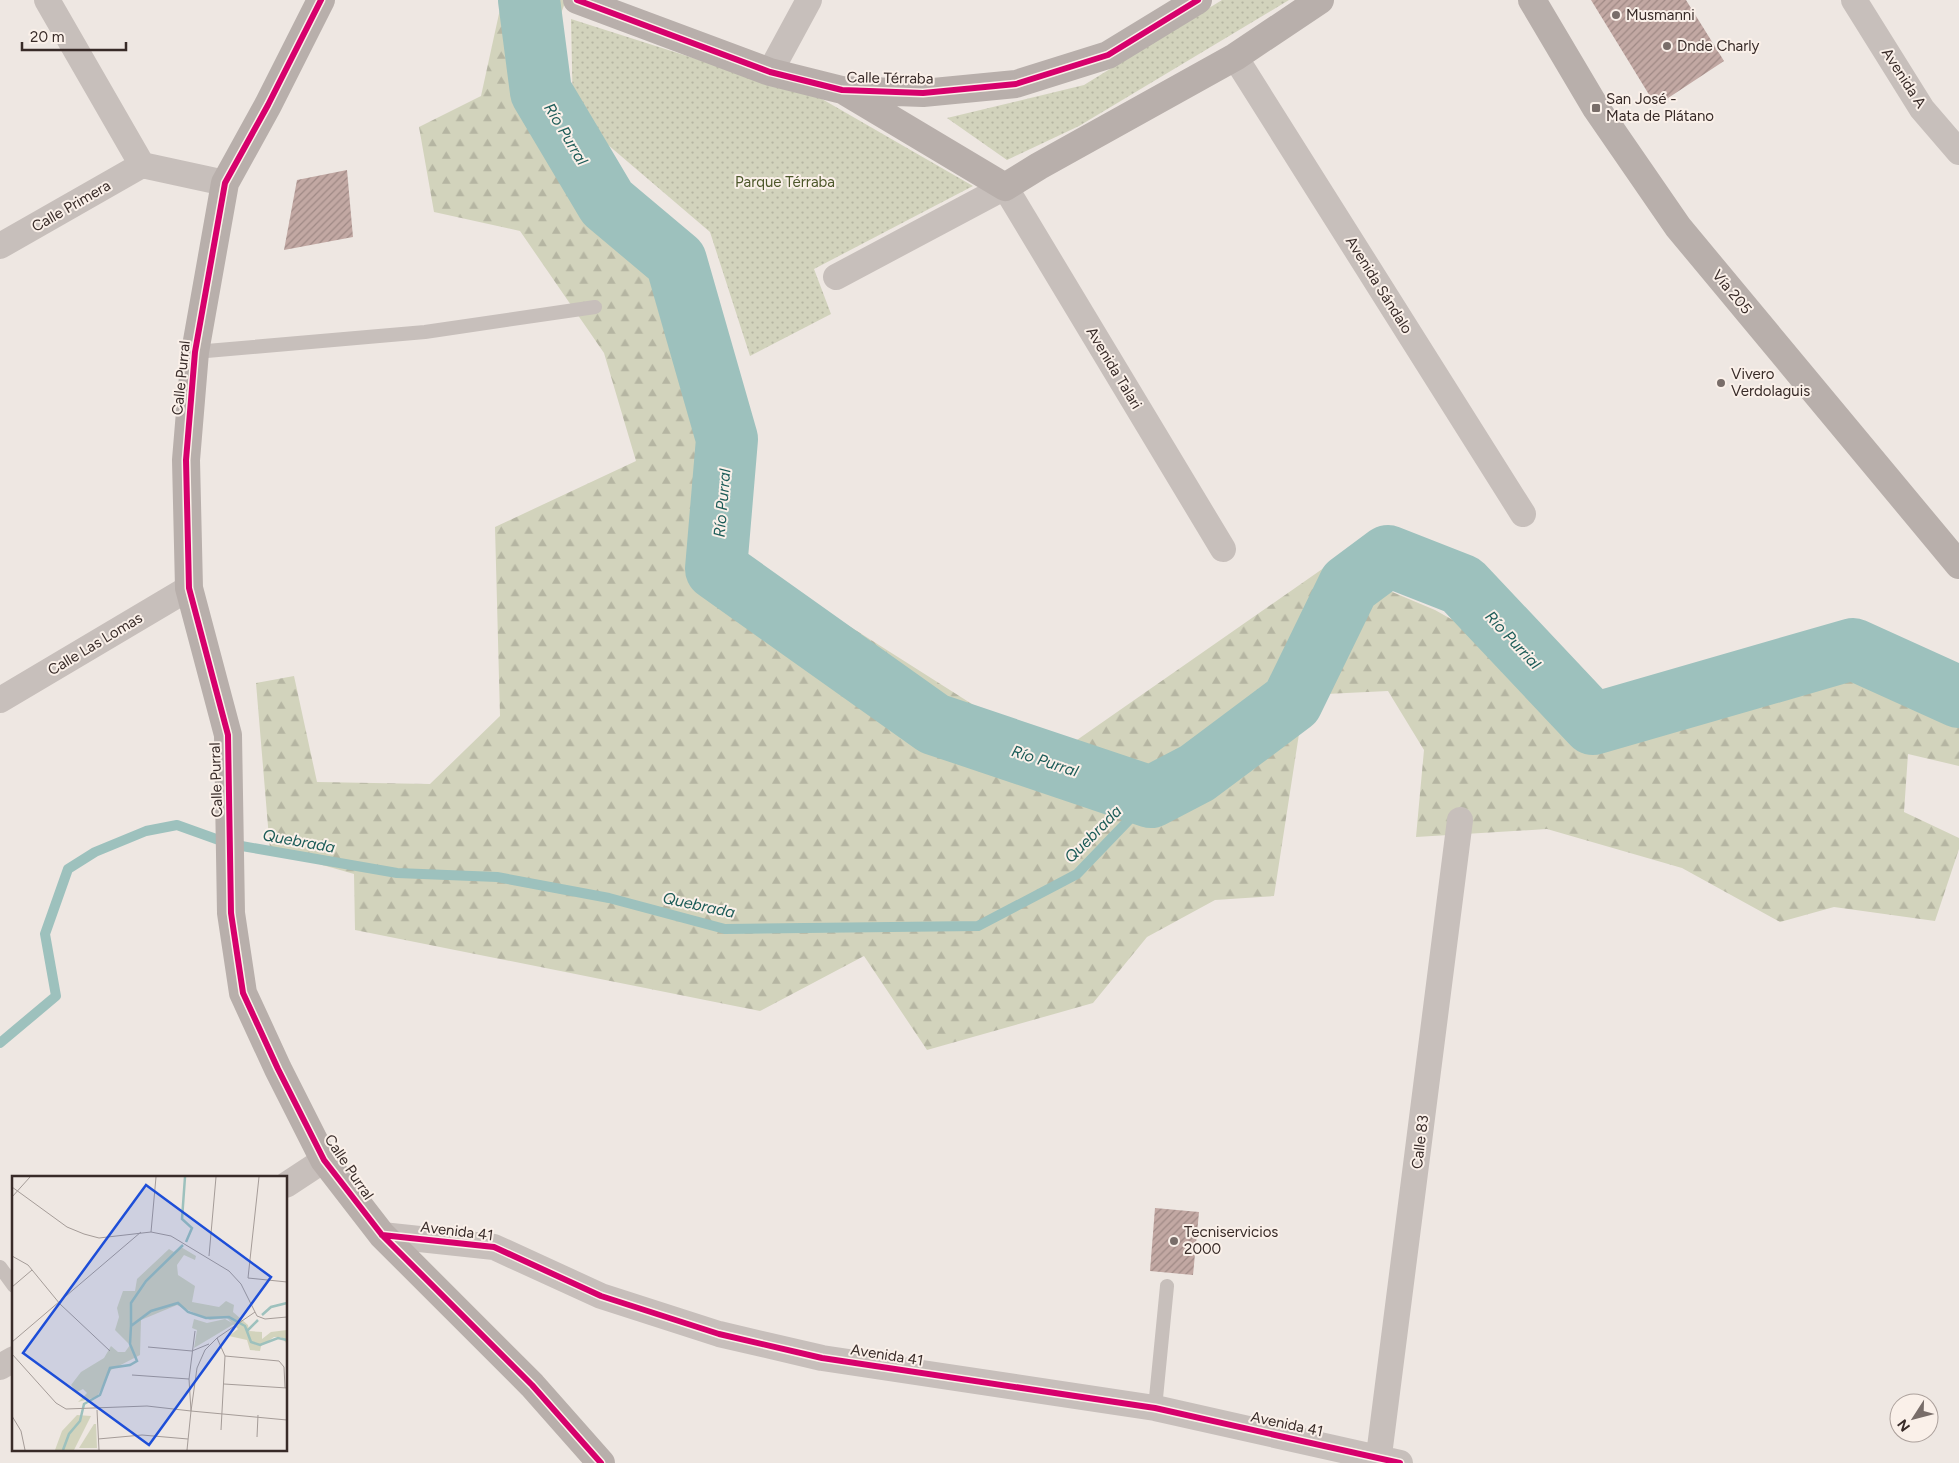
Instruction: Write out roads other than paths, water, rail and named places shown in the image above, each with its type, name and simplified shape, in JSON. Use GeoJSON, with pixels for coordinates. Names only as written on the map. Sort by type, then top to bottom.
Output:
{"type":"FeatureCollection","features":[{"type":"Feature","properties":{"kind":"street"},"geometry":{"type":"LineString","coordinates":[[47,0],[142,165],[225,183]]}},
{"type":"Feature","properties":{"kind":"street","name":"Calle Purral"},"geometry":{"type":"LineString","coordinates":[[321,0],[268,105],[225,183],[195,352],[186,460],[189,588],[228,735],[231,912],[243,993],[324,1160],[382,1235],[532,1385],[601,1463]]}},
{"type":"Feature","properties":{"kind":"street","name":"Calle Térraba"},"geometry":{"type":"LineString","coordinates":[[577,0],[770,72],[842,90],[923,93],[1016,84],[1108,55],[1198,0]]}},
{"type":"Feature","properties":{"kind":"street"},"geometry":{"type":"LineString","coordinates":[[770,72],[809,0]]}},
{"type":"Feature","properties":{"kind":"street"},"geometry":{"type":"LineString","coordinates":[[836,278],[1006,187],[1039,166],[1235,57],[1320,0]]}},
{"type":"Feature","properties":{"kind":"street","name":"Vía 205"},"geometry":{"type":"LineString","coordinates":[[1532,0],[1596,108],[1678,227],[1959,565]]}},
{"type":"Feature","properties":{"kind":"street","name":"Avenida A"},"geometry":{"type":"LineString","coordinates":[[1854,0],[1922,109],[1959,152]]}},
{"type":"Feature","properties":{"kind":"street","name":"Avenida Sándalo"},"geometry":{"type":"LineString","coordinates":[[1235,57],[1523,514]]}},
{"type":"Feature","properties":{"kind":"street","name":"Calle Térraba"},"geometry":{"type":"LineString","coordinates":[[842,90],[1006,187]]}},
{"type":"Feature","properties":{"kind":"street","name":"Calle Primera"},"geometry":{"type":"LineString","coordinates":[[0,246],[142,165]]}},
{"type":"Feature","properties":{"kind":"street","name":"Avenida Talari"},"geometry":{"type":"LineString","coordinates":[[1006,187],[1223,549]]}},
{"type":"Feature","properties":{"kind":"street","name":"Calle Las Lomas"},"geometry":{"type":"LineString","coordinates":[[0,700],[189,588]]}},
{"type":"Feature","properties":{"kind":"street","name":"Calle 83"},"geometry":{"type":"LineString","coordinates":[[1386,1461],[1460,820]]}},
{"type":"Feature","properties":{"kind":"street"},"geometry":{"type":"LineString","coordinates":[[288,1184],[324,1160]]}},
{"type":"Feature","properties":{"kind":"street","name":"Avenida 41"},"geometry":{"type":"LineString","coordinates":[[382,1235],[494,1247],[601,1296],[719,1334],[822,1358],[1156,1408],[1386,1461]]}},
{"type":"Feature","properties":{"kind":"street"},"geometry":{"type":"LineString","coordinates":[[0,1367],[12,1360]]}},
{"type":"Feature","properties":{"kind":"lane"},"geometry":{"type":"LineString","coordinates":[[195,352],[426,332],[595,307]]}},
{"type":"Feature","properties":{"kind":"lane"},"geometry":{"type":"LineString","coordinates":[[0,1267],[12,1283]]}},
{"type":"Feature","properties":{"kind":"lane"},"geometry":{"type":"LineString","coordinates":[[1156,1408],[1167,1286]]}},
{"type":"Feature","properties":{"kind":"waterway","name":"Río Purral"},"geometry":{"type":"LineString","coordinates":[[529,0],[541,92],[607,203],[676,261],[727,439],[716,569],[934,724],[1151,797],[1197,773],[1292,702],[1349,585],[1388,556],[1462,585],[1593,724],[1853,649],[1959,697]]}},
{"type":"Feature","properties":{"kind":"waterway","name":"Quebrada"},"geometry":{"type":"LineString","coordinates":[[0,1043],[56,996],[45,934],[68,869],[95,852],[146,831],[177,825],[230,844],[397,873],[497,877],[609,898],[725,929],[978,926],[1077,874],[1151,797]]}},
{"type":"Feature","properties":{"kind":"place","name":"Musmanni"},"geometry":{"type":"Point","coordinates":[1616,15]}},
{"type":"Feature","properties":{"kind":"place","name":"Dnde Charly"},"geometry":{"type":"Point","coordinates":[1667,46]}},
{"type":"Feature","properties":{"kind":"place","name":"San José - Mata de Plátano"},"geometry":{"type":"Point","coordinates":[1596,108]}},
{"type":"Feature","properties":{"kind":"place","name":"Vivero Verdolaguis"},"geometry":{"type":"Point","coordinates":[1721,383]}},
{"type":"Feature","properties":{"kind":"place","name":"Tecniservicios 2000"},"geometry":{"type":"Point","coordinates":[1174,1241]}},
{"type":"Feature","properties":{"kind":"park label","name":"Parque Térraba"},"geometry":{"type":"Point","coordinates":[785,182]}},
{"type":"Feature","properties":{"kind":"water label","name":"Río Purrial"},"geometry":{"type":"Point","coordinates":[1513,640]}}]}
